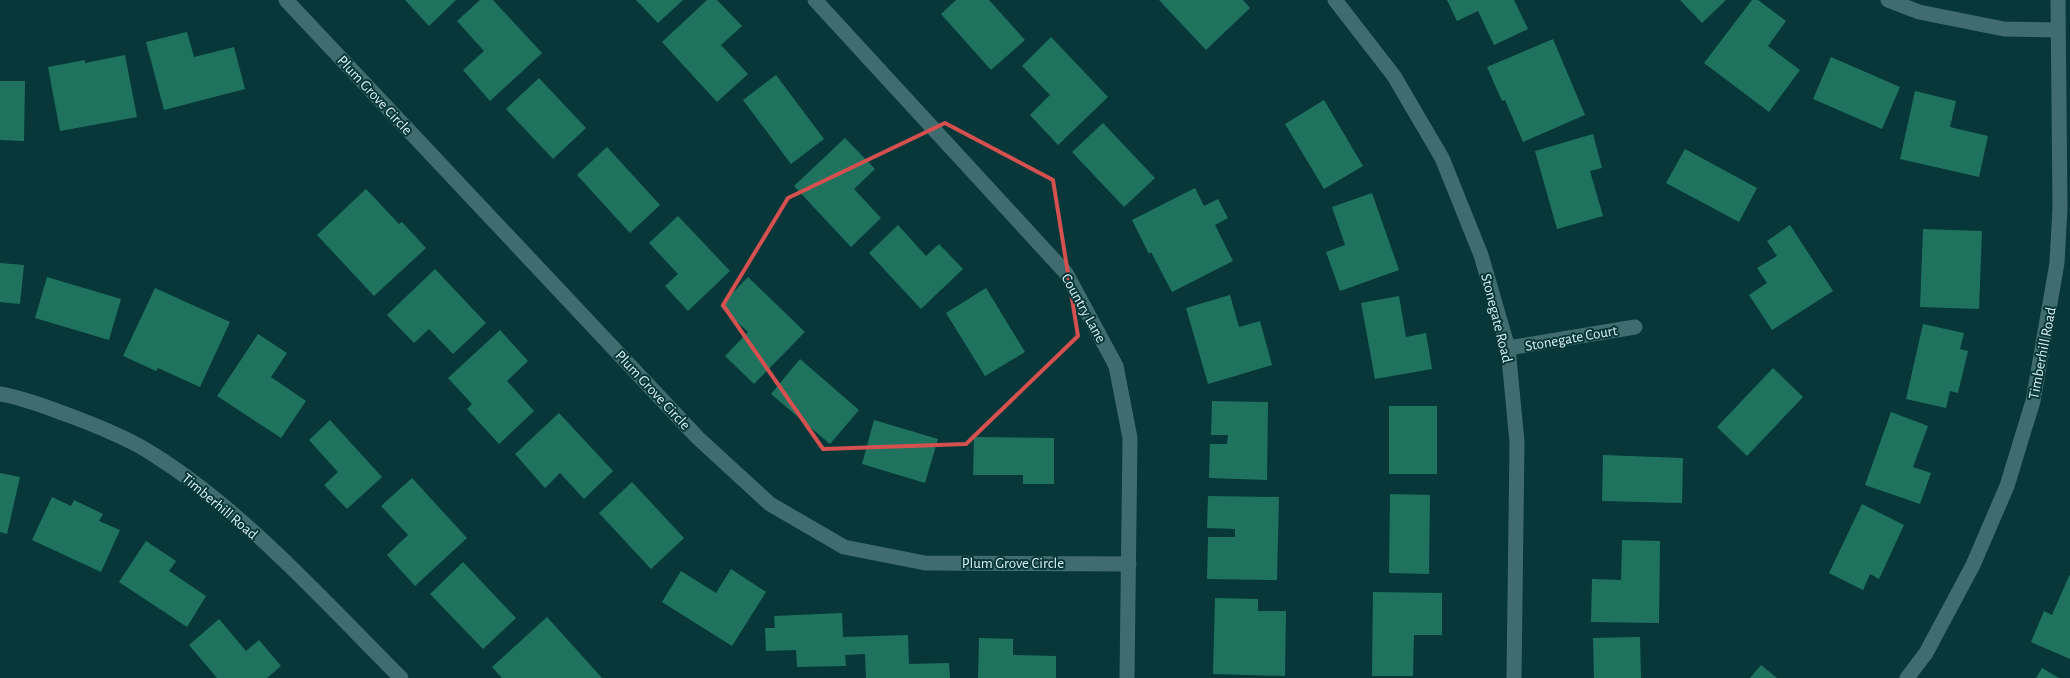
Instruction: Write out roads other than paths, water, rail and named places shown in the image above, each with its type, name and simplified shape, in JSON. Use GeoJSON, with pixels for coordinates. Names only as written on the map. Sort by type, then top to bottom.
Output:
{"type":"FeatureCollection","features":[{"type":"Feature","properties":{"kind":"street","name":"Plum Grove Circle"},"geometry":{"type":"LineString","coordinates":[[286,0],[698,438],[770,504],[844,547],[925,563],[1129,564]]}},
{"type":"Feature","properties":{"kind":"street","name":"Country Lane"},"geometry":{"type":"LineString","coordinates":[[816,0],[1066,272],[1116,366],[1130,438],[1127,678]]}},
{"type":"Feature","properties":{"kind":"street","name":"Stonegate Road"},"geometry":{"type":"LineString","coordinates":[[1335,0],[1394,76],[1442,158],[1481,255],[1508,348],[1517,442],[1514,678]]}},
{"type":"Feature","properties":{"kind":"street"},"geometry":{"type":"LineString","coordinates":[[1888,0],[1919,12],[2004,29],[2057,30]]}},
{"type":"Feature","properties":{"kind":"street","name":"Timberhill Road"},"geometry":{"type":"LineString","coordinates":[[1907,678],[1926,653],[1973,565],[2007,486],[2033,401],[2057,263],[2060,208],[2058,0]]}},
{"type":"Feature","properties":{"kind":"street","name":"Stonegate Court"},"geometry":{"type":"LineString","coordinates":[[1508,348],[1635,327]]}},
{"type":"Feature","properties":{"kind":"street","name":"Timberhill Road"},"geometry":{"type":"LineString","coordinates":[[0,394],[22,398],[85,422],[150,452],[204,489],[278,554],[401,678]]}}]}
